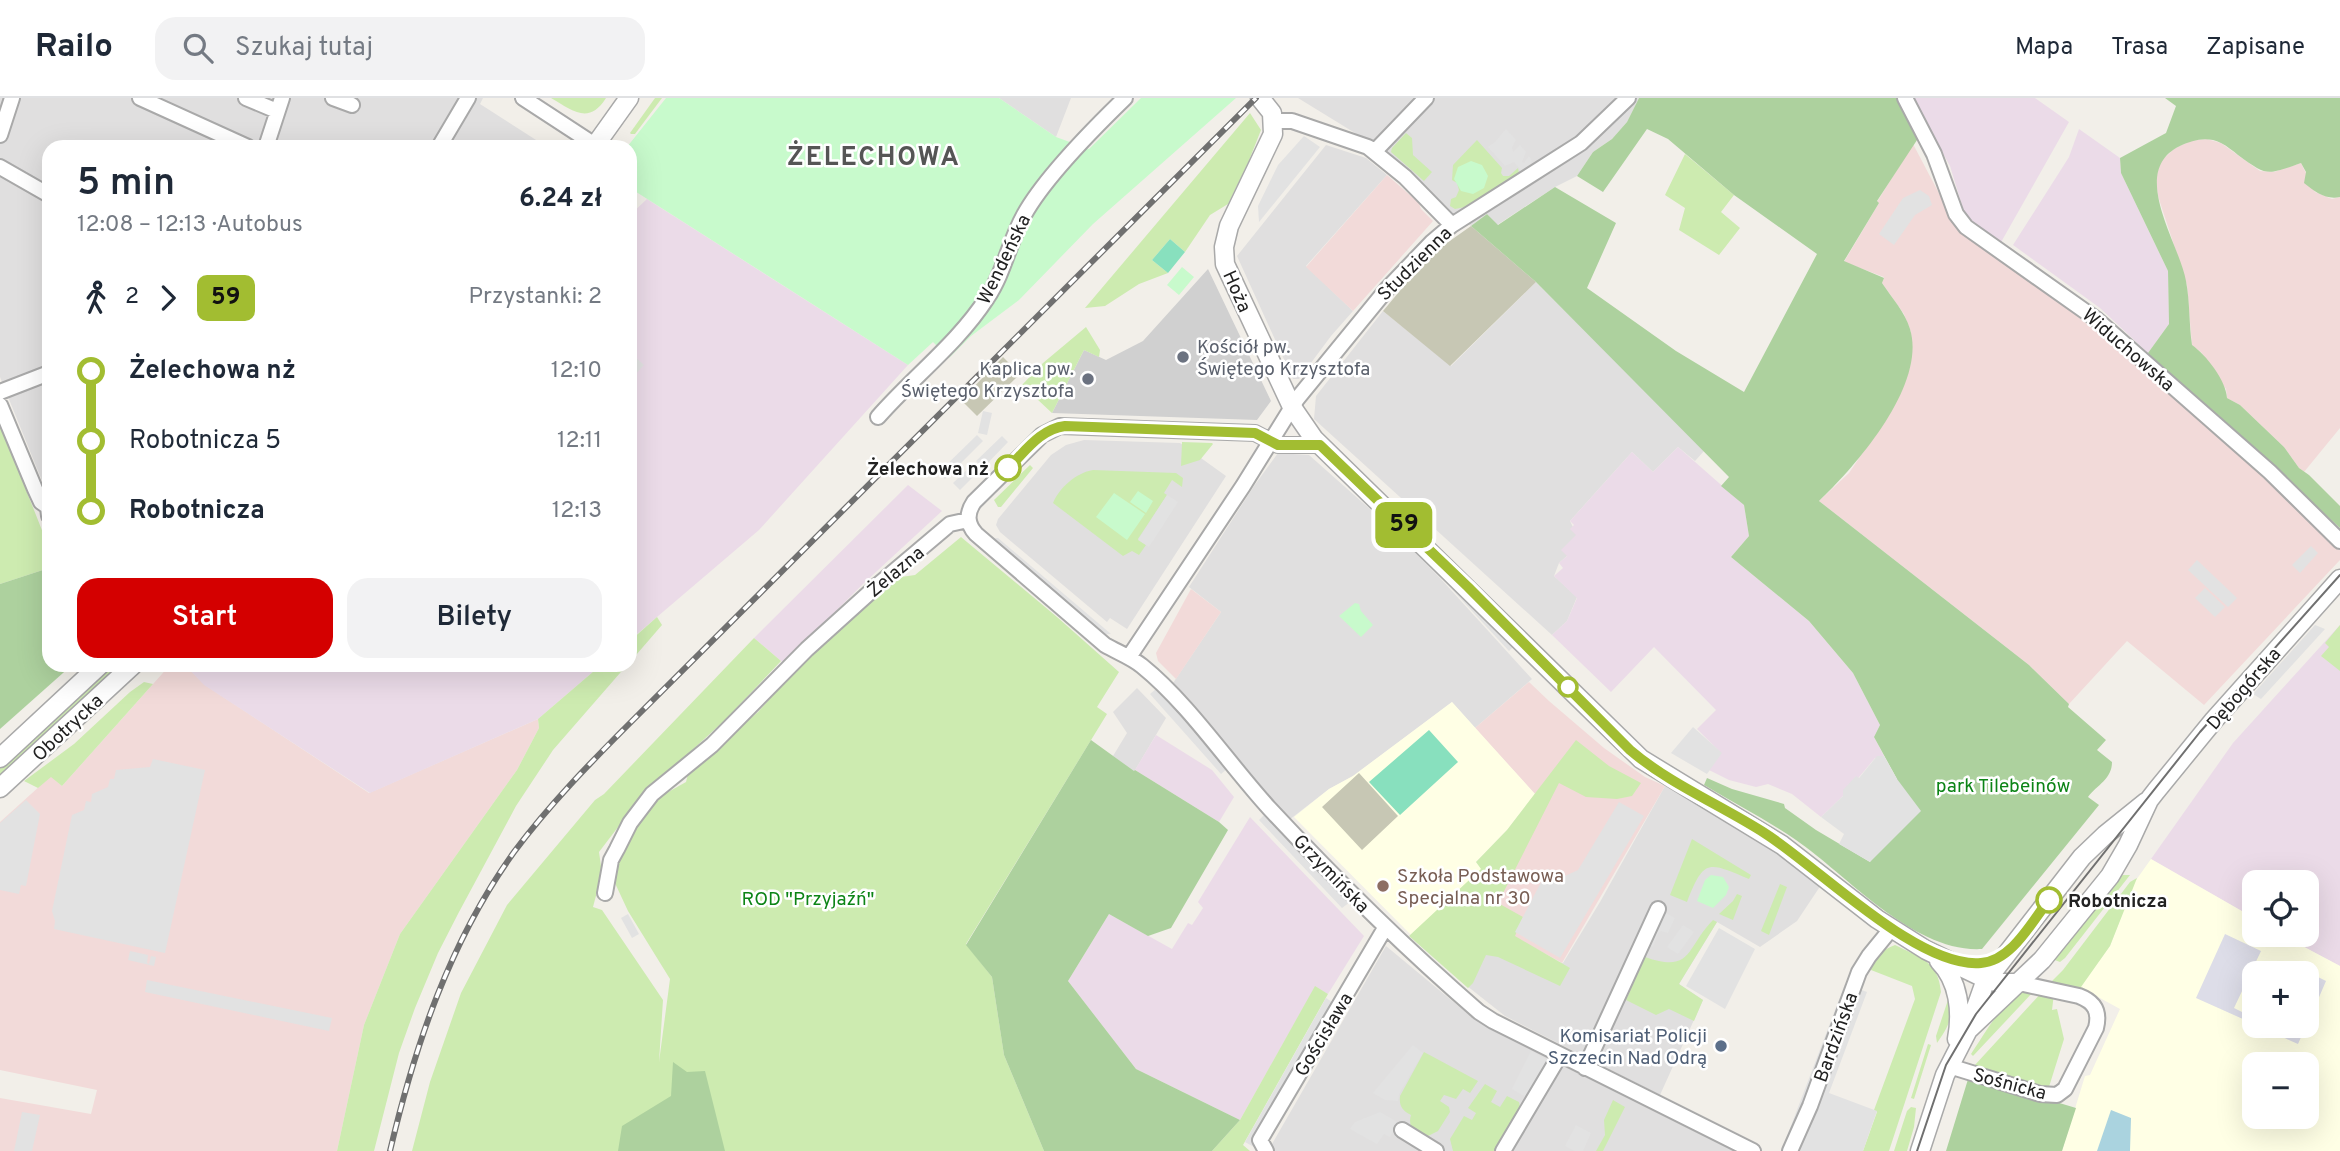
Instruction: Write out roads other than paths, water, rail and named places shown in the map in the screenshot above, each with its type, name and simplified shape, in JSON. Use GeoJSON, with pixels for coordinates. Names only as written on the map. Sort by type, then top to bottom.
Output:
{"type":"FeatureCollection","features":[{"type":"Feature","properties":{"kind":"street"},"geometry":{"type":"LineString","coordinates":[[0,135],[12,98]]}},
{"type":"Feature","properties":{"kind":"street"},"geometry":{"type":"LineString","coordinates":[[141,98],[233,140]]}},
{"type":"Feature","properties":{"kind":"street"},"geometry":{"type":"LineString","coordinates":[[246,98],[280,105],[268,140]]}},
{"type":"Feature","properties":{"kind":"street"},"geometry":{"type":"LineString","coordinates":[[333,98],[352,105]]}},
{"type":"Feature","properties":{"kind":"street"},"geometry":{"type":"LineString","coordinates":[[443,140],[468,98]]}},
{"type":"Feature","properties":{"kind":"street"},"geometry":{"type":"LineString","coordinates":[[523,98],[585,140]]}},
{"type":"Feature","properties":{"kind":"street"},"geometry":{"type":"LineString","coordinates":[[598,140],[629,98]]}},
{"type":"Feature","properties":{"kind":"street","name":"Wendeńska"},"geometry":{"type":"LineString","coordinates":[[878,417],[979,310],[996,281],[1014,235],[1034,199],[1103,119],[1125,98]]}},
{"type":"Feature","properties":{"kind":"street"},"geometry":{"type":"LineString","coordinates":[[1375,151],[1426,98]]}},
{"type":"Feature","properties":{"kind":"street","name":"Studzienna"},"geometry":{"type":"LineString","coordinates":[[1129,657],[1272,443],[1292,407],[1358,322],[1432,242],[1452,225],[1581,143],[1628,98]]}},
{"type":"Feature","properties":{"kind":"street","name":"Widuchowska"},"geometry":{"type":"LineString","coordinates":[[1905,98],[1934,154],[1956,214],[1966,227],[2096,318],[2270,472],[2340,541]]}},
{"type":"Feature","properties":{"kind":"street"},"geometry":{"type":"LineString","coordinates":[[1262,100],[1271,110],[1274,121],[1292,121],[1360,143],[1375,151],[1414,185],[1452,225]]}},
{"type":"Feature","properties":{"kind":"street","name":"Hoża"},"geometry":{"type":"LineString","coordinates":[[1274,121],[1271,141],[1228,226],[1224,256],[1228,272],[1292,407]]}},
{"type":"Feature","properties":{"kind":"street"},"geometry":{"type":"LineString","coordinates":[[0,167],[42,191]]}},
{"type":"Feature","properties":{"kind":"street"},"geometry":{"type":"LineString","coordinates":[[0,392],[42,376]]}},
{"type":"Feature","properties":{"kind":"street"},"geometry":{"type":"LineString","coordinates":[[0,405],[42,503]]}},
{"type":"Feature","properties":{"kind":"street"},"geometry":{"type":"LineString","coordinates":[[1292,407],[1320,445],[1468,587],[1630,750],[1659,772],[1782,845],[1891,929],[1950,964],[1988,980],[2018,983]]}},
{"type":"Feature","properties":{"kind":"street"},"geometry":{"type":"LineString","coordinates":[[968,520],[969,510],[974,502],[1042,435],[1060,426],[1255,433],[1272,443],[1320,445]]}},
{"type":"Feature","properties":{"kind":"street","name":"Grzymińska"},"geometry":{"type":"LineString","coordinates":[[968,520],[976,534],[1105,645],[1129,657],[1160,683],[1267,806],[1385,928],[1486,1017],[1753,1151]]}},
{"type":"Feature","properties":{"kind":"street","name":"Żelazna"},"geometry":{"type":"LineString","coordinates":[[605,893],[611,860],[630,824],[652,794],[712,744],[807,649],[879,584],[950,524],[968,520]]}},
{"type":"Feature","properties":{"kind":"street","name":"Dębogórska"},"geometry":{"type":"LineString","coordinates":[[1973,1025],[1979,996],[1988,980],[2082,857],[2149,800],[2214,720],[2340,579]]}},
{"type":"Feature","properties":{"kind":"street","name":"Obotrycka"},"geometry":{"type":"LineString","coordinates":[[0,758],[92,672]]}},
{"type":"Feature","properties":{"kind":"street","name":"Obotrycka"},"geometry":{"type":"LineString","coordinates":[[0,788],[125,672]]}},
{"type":"Feature","properties":{"kind":"street","name":"Dębogórska"},"geometry":{"type":"LineString","coordinates":[[1920,1151],[1949,1066],[1973,1025],[2047,955],[2109,876],[2128,845],[2149,800]]}},
{"type":"Feature","properties":{"kind":"street"},"geometry":{"type":"LineString","coordinates":[[1585,1068],[1658,909]]}},
{"type":"Feature","properties":{"kind":"street","name":"Gościsława"},"geometry":{"type":"LineString","coordinates":[[1263,1145],[1385,928]]}},
{"type":"Feature","properties":{"kind":"street","name":"Bardzińska"},"geometry":{"type":"LineString","coordinates":[[1790,1151],[1810,1105],[1859,972],[1868,956],[1891,929]]}},
{"type":"Feature","properties":{"kind":"street"},"geometry":{"type":"LineString","coordinates":[[1913,942],[1979,968],[1988,980]]}},
{"type":"Feature","properties":{"kind":"street"},"geometry":{"type":"LineString","coordinates":[[1913,942],[1941,963],[1949,973],[1956,991],[1959,1026],[1949,1066]]}},
{"type":"Feature","properties":{"kind":"street"},"geometry":{"type":"LineString","coordinates":[[1969,963],[1996,960],[2010,948]]}},
{"type":"Feature","properties":{"kind":"street","name":"Sośnicka"},"geometry":{"type":"LineString","coordinates":[[1949,1066],[2040,1094],[2057,1095],[2065,1089],[2096,1028],[2096,1009],[2087,999],[2079,996],[2018,983]]}},
{"type":"Feature","properties":{"kind":"street"},"geometry":{"type":"LineString","coordinates":[[1503,1151],[1560,1055]]}},
{"type":"Feature","properties":{"kind":"street"},"geometry":{"type":"LineString","coordinates":[[1402,1130],[1436,1151]]}},
{"type":"Feature","properties":{"kind":"water"},"geometry":{"type":"Polygon","coordinates":[[[2111,1110],[2131,1118],[2130,1151],[2097,1151],[2111,1110]]]}},
{"type":"Feature","properties":{"kind":"tram line"},"geometry":{"type":"LineString","coordinates":[[1917,1151],[1946,1065],[1976,1014],[2200,732],[2340,575]]}},
{"type":"Feature","properties":{"kind":"railway"},"geometry":{"type":"LineString","coordinates":[[390,1151],[423,1033],[453,958],[491,886],[541,817],[617,736],[1256,98]]}},
{"type":"Feature","properties":{"kind":"place","name":"Kościół pw. Świętego Krzysztofa"},"geometry":{"type":"Point","coordinates":[1183,357]}},
{"type":"Feature","properties":{"kind":"place","name":"Kaplica pw. Świętego Krzysztofa"},"geometry":{"type":"Point","coordinates":[1088,379]}},
{"type":"Feature","properties":{"kind":"place","name":"Żelechowa nż"},"geometry":{"type":"Point","coordinates":[1008,468]}},
{"type":"Feature","properties":{"kind":"place","name":"Szkoła Podstawowa Specjalna nr 30"},"geometry":{"type":"Point","coordinates":[1383,886]}},
{"type":"Feature","properties":{"kind":"place","name":"Robotnicza"},"geometry":{"type":"Point","coordinates":[2049,900]}},
{"type":"Feature","properties":{"kind":"place","name":"Komisariat Policji Szczecin Nad Odrą"},"geometry":{"type":"Point","coordinates":[1721,1046]}},
{"type":"Feature","properties":{"kind":"district","name":"ŻELECHOWA"},"geometry":{"type":"Point","coordinates":[874,156]}},
{"type":"Feature","properties":{"kind":"park label","name":"park Tilebeinów"},"geometry":{"type":"Point","coordinates":[2003,785]}},
{"type":"Feature","properties":{"kind":"park label","name":"ROD \"Przyjaźń\""},"geometry":{"type":"Point","coordinates":[808,898]}}]}
